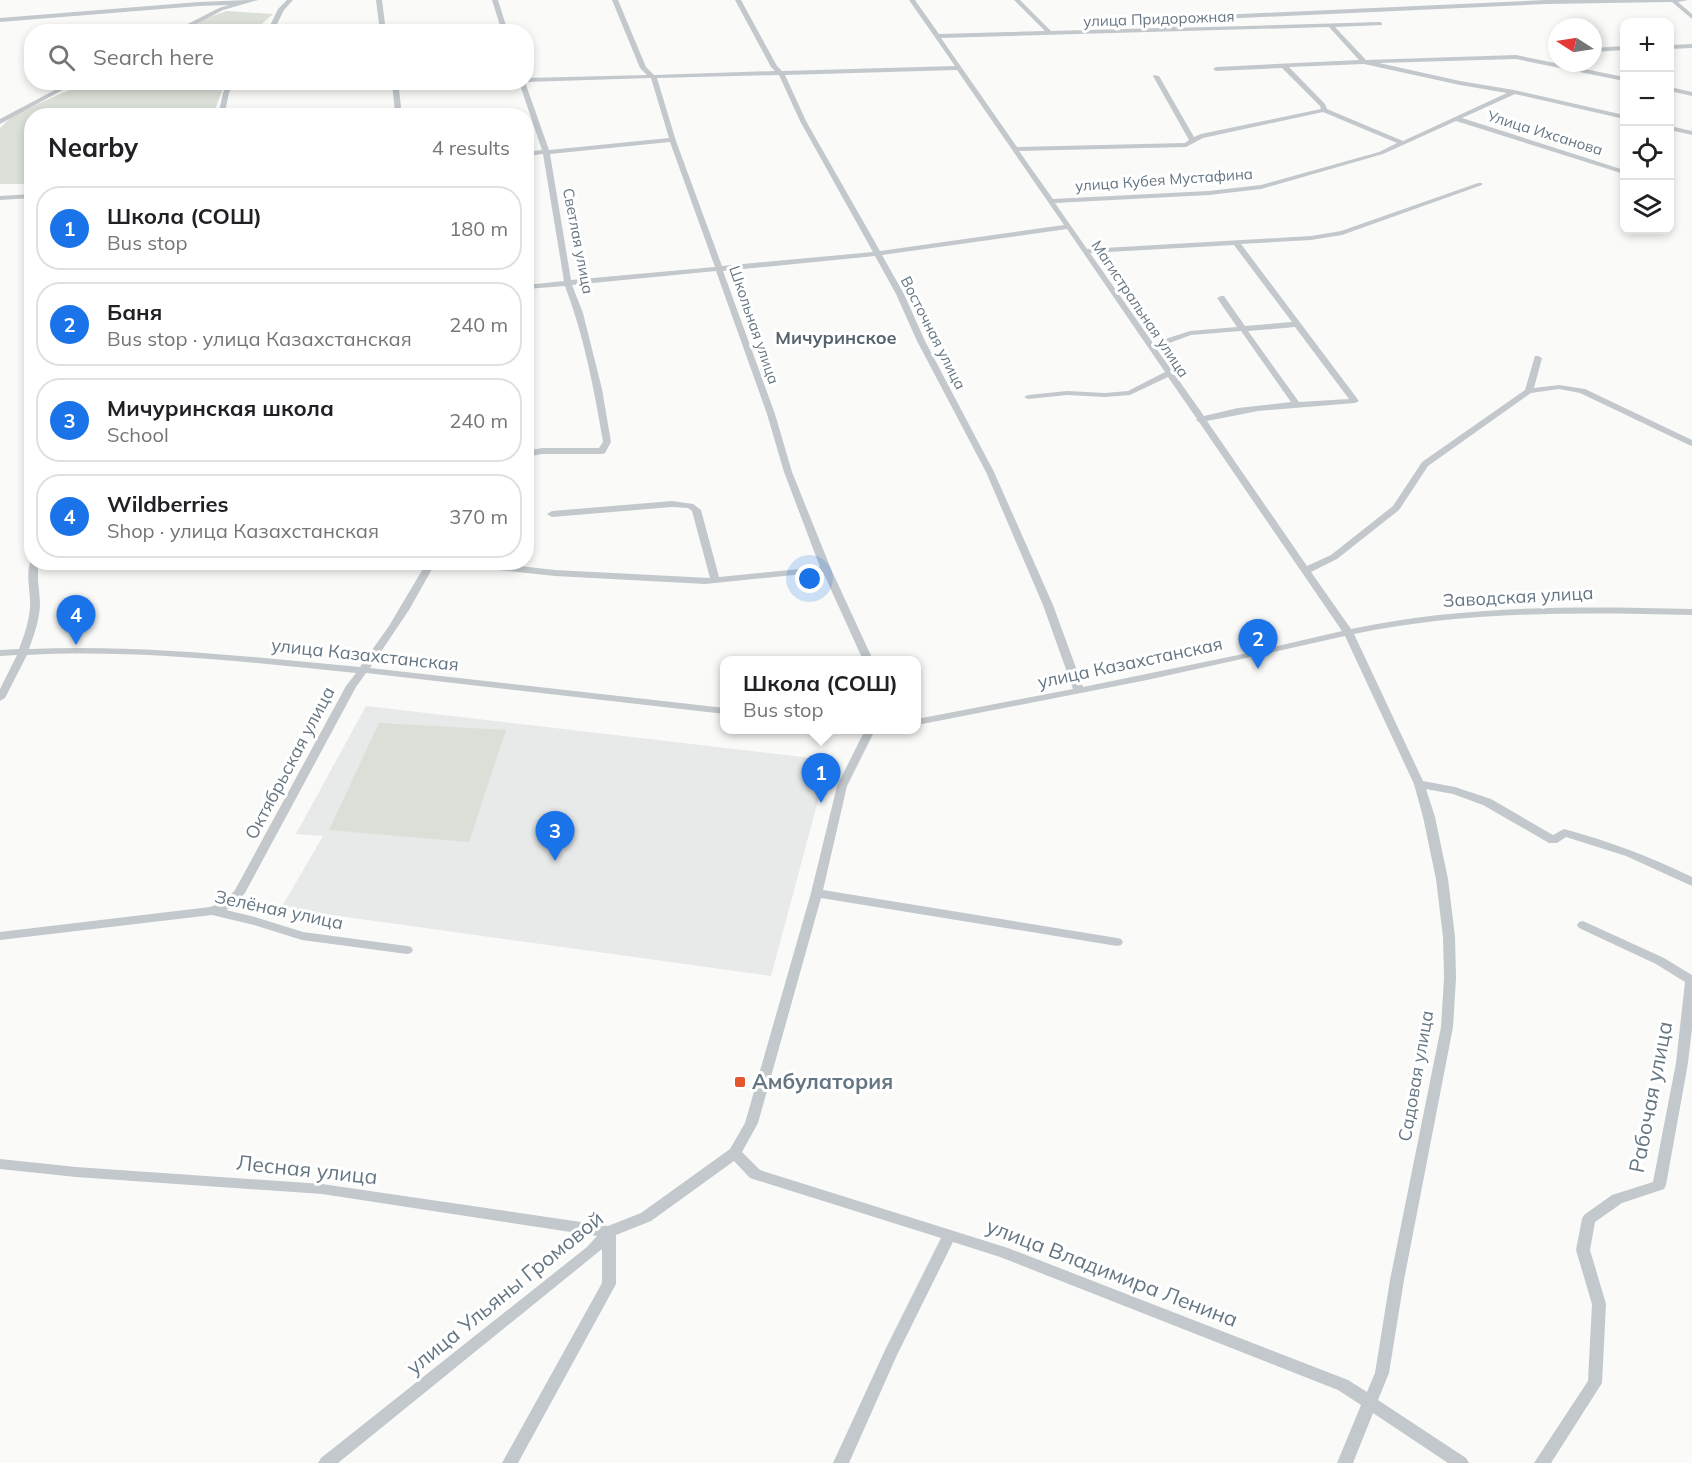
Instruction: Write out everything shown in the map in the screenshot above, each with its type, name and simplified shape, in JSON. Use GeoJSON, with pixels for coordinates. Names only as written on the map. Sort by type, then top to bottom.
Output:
{"type":"FeatureCollection","features":[{"type":"Feature","properties":{"kind":"street"},"geometry":{"type":"LineString","coordinates":[[191,24],[221,9],[255,0]]}},
{"type":"Feature","properties":{"kind":"street"},"geometry":{"type":"LineString","coordinates":[[273,24],[280,9],[290,0]]}},
{"type":"Feature","properties":{"kind":"street"},"geometry":{"type":"LineString","coordinates":[[379,0],[382,24]]}},
{"type":"Feature","properties":{"kind":"street"},"geometry":{"type":"LineString","coordinates":[[495,0],[502,24]]}},
{"type":"Feature","properties":{"kind":"street","name":"Школьная улица"},"geometry":{"type":"LineString","coordinates":[[615,0],[643,68],[651,76],[721,269],[771,414],[788,472],[826,569],[866,656]]}},
{"type":"Feature","properties":{"kind":"street","name":"Восточная улица"},"geometry":{"type":"LineString","coordinates":[[738,0],[774,67],[781,73],[808,132],[900,294],[921,341],[990,472],[1048,605],[1079,691]]}},
{"type":"Feature","properties":{"kind":"street","name":"Магистральная улица"},"geometry":{"type":"LineString","coordinates":[[912,0],[1348,632]]}},
{"type":"Feature","properties":{"kind":"street"},"geometry":{"type":"LineString","coordinates":[[1017,0],[1051,34]]}},
{"type":"Feature","properties":{"kind":"street"},"geometry":{"type":"LineString","coordinates":[[1158,31],[1198,18],[1545,2],[1685,0]]}},
{"type":"Feature","properties":{"kind":"street"},"geometry":{"type":"LineString","coordinates":[[1674,1],[1692,17]]}},
{"type":"Feature","properties":{"kind":"street"},"geometry":{"type":"LineString","coordinates":[[0,20],[199,3],[244,3]]}},
{"type":"Feature","properties":{"kind":"street","name":"улица Придорожная"},"geometry":{"type":"LineString","coordinates":[[938,36],[1380,24]]}},
{"type":"Feature","properties":{"kind":"street"},"geometry":{"type":"LineString","coordinates":[[1332,27],[1364,62],[1620,116]]}},
{"type":"Feature","properties":{"kind":"street"},"geometry":{"type":"LineString","coordinates":[[1674,47],[1692,46]]}},
{"type":"Feature","properties":{"kind":"street"},"geometry":{"type":"LineString","coordinates":[[1602,49],[1620,48]]}},
{"type":"Feature","properties":{"kind":"street"},"geometry":{"type":"LineString","coordinates":[[1215,69],[1516,57],[1620,78]]}},
{"type":"Feature","properties":{"kind":"street"},"geometry":{"type":"LineString","coordinates":[[1537,60],[1548,58]]}},
{"type":"Feature","properties":{"kind":"street"},"geometry":{"type":"LineString","coordinates":[[1284,66],[1323,105],[1324,111]]}},
{"type":"Feature","properties":{"kind":"street"},"geometry":{"type":"LineString","coordinates":[[534,80],[959,68]]}},
{"type":"Feature","properties":{"kind":"street"},"geometry":{"type":"LineString","coordinates":[[1156,76],[1192,140]]}},
{"type":"Feature","properties":{"kind":"street"},"geometry":{"type":"LineString","coordinates":[[24,108],[60,90]]}},
{"type":"Feature","properties":{"kind":"street"},"geometry":{"type":"LineString","coordinates":[[223,108],[229,90]]}},
{"type":"Feature","properties":{"kind":"street"},"geometry":{"type":"LineString","coordinates":[[396,90],[398,108]]}},
{"type":"Feature","properties":{"kind":"street","name":"Светлая улица"},"geometry":{"type":"LineString","coordinates":[[525,90],[531,108]]}},
{"type":"Feature","properties":{"kind":"street"},"geometry":{"type":"LineString","coordinates":[[1674,90],[1692,94]]}},
{"type":"Feature","properties":{"kind":"street","name":"улица Кубея Мустафина"},"geometry":{"type":"LineString","coordinates":[[1050,201],[1209,193],[1261,187],[1358,161],[1457,120],[1514,92]]}},
{"type":"Feature","properties":{"kind":"street"},"geometry":{"type":"LineString","coordinates":[[0,122],[24,108]]}},
{"type":"Feature","properties":{"kind":"street"},"geometry":{"type":"LineString","coordinates":[[1015,149],[1186,145],[1201,136],[1324,111],[1403,143]]}},
{"type":"Feature","properties":{"kind":"street","name":"Светлая улица"},"geometry":{"type":"LineString","coordinates":[[534,117],[546,152],[568,283],[579,313],[598,389],[607,442],[602,451],[534,452]]}},
{"type":"Feature","properties":{"kind":"street","name":"Улица Ихсанова"},"geometry":{"type":"LineString","coordinates":[[1457,120],[1620,171]]}},
{"type":"Feature","properties":{"kind":"street"},"geometry":{"type":"LineString","coordinates":[[1674,129],[1692,133]]}},
{"type":"Feature","properties":{"kind":"street"},"geometry":{"type":"LineString","coordinates":[[534,153],[673,140]]}},
{"type":"Feature","properties":{"kind":"street"},"geometry":{"type":"LineString","coordinates":[[1084,251],[1311,238],[1342,233],[1480,184]]}},
{"type":"Feature","properties":{"kind":"street"},"geometry":{"type":"LineString","coordinates":[[0,198],[24,196]]}},
{"type":"Feature","properties":{"kind":"street"},"geometry":{"type":"LineString","coordinates":[[534,286],[876,254],[1068,227]]}},
{"type":"Feature","properties":{"kind":"street"},"geometry":{"type":"LineString","coordinates":[[1200,420],[1252,407],[1355,401],[1236,242]]}},
{"type":"Feature","properties":{"kind":"street"},"geometry":{"type":"LineString","coordinates":[[1221,298],[1298,406]]}},
{"type":"Feature","properties":{"kind":"street"},"geometry":{"type":"LineString","coordinates":[[1150,347],[1190,333],[1298,324]]}},
{"type":"Feature","properties":{"kind":"street"},"geometry":{"type":"LineString","coordinates":[[1529,391],[1538,358]]}},
{"type":"Feature","properties":{"kind":"street"},"geometry":{"type":"LineString","coordinates":[[1028,397],[1067,393],[1105,395],[1130,393],[1168,374]]}},
{"type":"Feature","properties":{"kind":"street"},"geometry":{"type":"LineString","coordinates":[[1305,571],[1334,557],[1396,508],[1425,464],[1529,391],[1560,387],[1582,391],[1692,443]]}},
{"type":"Feature","properties":{"kind":"street"},"geometry":{"type":"LineString","coordinates":[[552,514],[672,504],[690,506],[696,510],[715,580]]}},
{"type":"Feature","properties":{"kind":"street"},"geometry":{"type":"LineString","coordinates":[[527,570],[715,580],[826,569]]}},
{"type":"Feature","properties":{"kind":"street"},"geometry":{"type":"LineString","coordinates":[[0,698],[22,651],[34,614],[33,570]]}},
{"type":"Feature","properties":{"kind":"street","name":"Октябрьская улица"},"geometry":{"type":"LineString","coordinates":[[212,911],[227,905],[239,893],[351,686],[375,657],[408,607],[428,570]]}},
{"type":"Feature","properties":{"kind":"street","name":"Заводская улица"},"geometry":{"type":"LineString","coordinates":[[1348,632],[1411,621],[1516,611],[1692,612]]}},
{"type":"Feature","properties":{"kind":"street","name":"улица Казахстанская"},"geometry":{"type":"LineString","coordinates":[[921,721],[1224,661],[1348,632]]}},
{"type":"Feature","properties":{"kind":"street","name":"Садовая улица"},"geometry":{"type":"LineString","coordinates":[[1344,1463],[1382,1373],[1397,1280],[1447,1027],[1449,937],[1442,879],[1419,784],[1348,632]]}},
{"type":"Feature","properties":{"kind":"street","name":"улица Казахстанская"},"geometry":{"type":"LineString","coordinates":[[0,653],[124,651],[364,669],[720,710]]}},
{"type":"Feature","properties":{"kind":"street","name":"улица Ульяны Громовой"},"geometry":{"type":"LineString","coordinates":[[326,1463],[592,1251],[609,1232],[646,1217],[735,1153],[751,1124],[817,893],[843,786],[868,734]]}},
{"type":"Feature","properties":{"kind":"street"},"geometry":{"type":"LineString","coordinates":[[1419,784],[1455,791],[1487,802],[1553,840],[1564,833],[1586,838],[1656,863],[1692,882]]}},
{"type":"Feature","properties":{"kind":"street"},"geometry":{"type":"LineString","coordinates":[[817,893],[1118,942]]}},
{"type":"Feature","properties":{"kind":"street","name":"Зелёная улица"},"geometry":{"type":"LineString","coordinates":[[0,936],[212,911],[255,921],[302,936],[407,950]]}},
{"type":"Feature","properties":{"kind":"street","name":"Рабочая улица"},"geometry":{"type":"LineString","coordinates":[[1542,1463],[1595,1383],[1599,1304],[1583,1250],[1589,1220],[1617,1199],[1659,1185],[1687,1066],[1692,980],[1660,961],[1583,924]]}},
{"type":"Feature","properties":{"kind":"street","name":"улица Владимира Ленина"},"geometry":{"type":"LineString","coordinates":[[735,1153],[755,1174],[1003,1252],[1343,1385],[1461,1463]]}},
{"type":"Feature","properties":{"kind":"street","name":"Лесная улица"},"geometry":{"type":"LineString","coordinates":[[0,1164],[76,1172],[322,1189],[609,1232]]}},
{"type":"Feature","properties":{"kind":"street"},"geometry":{"type":"LineString","coordinates":[[510,1463],[609,1284],[609,1232]]}},
{"type":"Feature","properties":{"kind":"street"},"geometry":{"type":"LineString","coordinates":[[841,1463],[891,1353],[950,1235]]}},
{"type":"Feature","properties":{"kind":"shaded area"},"geometry":{"type":"Polygon","coordinates":[[[227,11],[273,14],[262,24],[195,24],[227,11]]]}},
{"type":"Feature","properties":{"kind":"shaded area"},"geometry":{"type":"Polygon","coordinates":[[[69,90],[222,90],[216,108],[29,108],[69,90]]]}},
{"type":"Feature","properties":{"kind":"shaded area"},"geometry":{"type":"Polygon","coordinates":[[[24,110],[24,184],[0,184],[0,128],[13,115],[24,110]]]}},
{"type":"Feature","properties":{"kind":"shaded area"},"geometry":{"type":"Polygon","coordinates":[[[366,706],[829,760],[771,976],[281,908],[323,836],[296,834],[366,706]]]}},
{"type":"Feature","properties":{"kind":"shaded area"},"geometry":{"type":"Polygon","coordinates":[[[379,723],[506,730],[469,842],[329,830],[379,723]]]}},
{"type":"Feature","properties":{"kind":"place","name":"Wildberries"},"geometry":{"type":"Point","coordinates":[76,645]}},
{"type":"Feature","properties":{"kind":"place","name":"Баня"},"geometry":{"type":"Point","coordinates":[1258,669]}},
{"type":"Feature","properties":{"kind":"place","name":"Школа (СОШ)"},"geometry":{"type":"Point","coordinates":[821,803]}},
{"type":"Feature","properties":{"kind":"place","name":"Мичуринская школа"},"geometry":{"type":"Point","coordinates":[555,861]}},
{"type":"Feature","properties":{"kind":"place","name":"Амбулатория"},"geometry":{"type":"Point","coordinates":[740,1082]}},
{"type":"Feature","properties":{"kind":"district","name":"Мичуринское"},"geometry":{"type":"Point","coordinates":[836,338]}}]}
